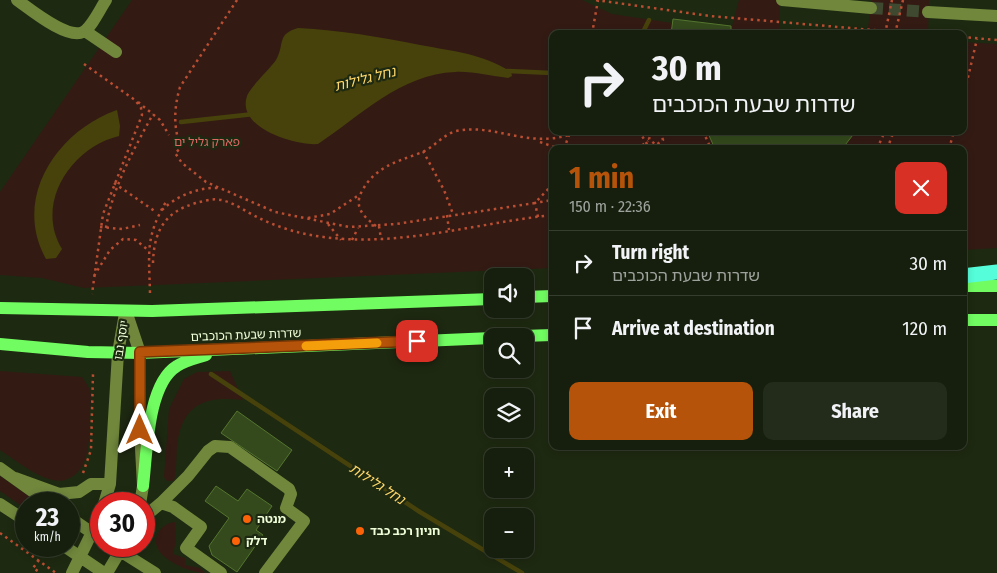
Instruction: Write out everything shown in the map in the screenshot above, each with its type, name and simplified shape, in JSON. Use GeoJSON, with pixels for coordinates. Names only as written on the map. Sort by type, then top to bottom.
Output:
{"type":"FeatureCollection","features":[{"type":"Feature","properties":{"kind":"highway"},"geometry":{"type":"LineString","coordinates":[[967,275],[997,272]]}},
{"type":"Feature","properties":{"kind":"main road"},"geometry":{"type":"LineString","coordinates":[[967,286],[997,286]]}},
{"type":"Feature","properties":{"kind":"main road"},"geometry":{"type":"LineString","coordinates":[[534,297],[549,296]]}},
{"type":"Feature","properties":{"kind":"main road"},"geometry":{"type":"LineString","coordinates":[[0,308],[126,311],[484,298]]}},
{"type":"Feature","properties":{"kind":"main road"},"geometry":{"type":"LineString","coordinates":[[967,320],[997,320]]}},
{"type":"Feature","properties":{"kind":"main road"},"geometry":{"type":"LineString","coordinates":[[534,336],[549,335]]}},
{"type":"Feature","properties":{"kind":"main road","name":"שדרות שבעת הכוכבים"},"geometry":{"type":"LineString","coordinates":[[0,344],[118,353],[484,338]]}},
{"type":"Feature","properties":{"kind":"main road"},"geometry":{"type":"LineString","coordinates":[[143,486],[152,411],[164,378],[176,366],[194,358],[227,350]]}},
{"type":"Feature","properties":{"kind":"street"},"geometry":{"type":"LineString","coordinates":[[18,0],[61,30],[75,34],[85,30],[106,0]]}},
{"type":"Feature","properties":{"kind":"street"},"geometry":{"type":"LineString","coordinates":[[782,0],[871,8]]}},
{"type":"Feature","properties":{"kind":"street"},"geometry":{"type":"LineString","coordinates":[[928,12],[997,16]]}},
{"type":"Feature","properties":{"kind":"street"},"geometry":{"type":"LineString","coordinates":[[85,30],[116,52]]}},
{"type":"Feature","properties":{"kind":"street","name":"יוסף נבו"},"geometry":{"type":"LineString","coordinates":[[126,311],[140,352],[142,492]]}},
{"type":"Feature","properties":{"kind":"street","name":"יוסף נבו"},"geometry":{"type":"LineString","coordinates":[[108,492],[110,484],[118,353],[126,311]]}},
{"type":"Feature","properties":{"kind":"street"},"geometry":{"type":"LineString","coordinates":[[155,508],[188,476],[208,451],[215,446],[230,447],[289,489],[291,494],[286,508],[304,521],[266,573]]}},
{"type":"Feature","properties":{"kind":"street"},"geometry":{"type":"LineString","coordinates":[[0,468],[34,492]]}},
{"type":"Feature","properties":{"kind":"street"},"geometry":{"type":"LineString","coordinates":[[15,478],[59,494],[78,492],[91,484],[110,484]]}},
{"type":"Feature","properties":{"kind":"street"},"geometry":{"type":"LineString","coordinates":[[162,503],[174,507],[201,527],[186,548],[221,573]]}},
{"type":"Feature","properties":{"kind":"street"},"geometry":{"type":"LineString","coordinates":[[0,504],[15,514]]}},
{"type":"Feature","properties":{"kind":"street"},"geometry":{"type":"LineString","coordinates":[[72,573],[80,558],[90,546]]}},
{"type":"Feature","properties":{"kind":"street"},"geometry":{"type":"LineString","coordinates":[[80,558],[106,573],[114,557]]}},
{"type":"Feature","properties":{"kind":"street"},"geometry":{"type":"LineString","coordinates":[[132,557],[155,573]]}},
{"type":"Feature","properties":{"kind":"path"},"geometry":{"type":"LineString","coordinates":[[237,0],[180,87],[175,117],[176,134],[182,148],[175,153],[194,174],[220,188],[275,212],[328,224],[359,227],[378,226],[549,200]]}},
{"type":"Feature","properties":{"kind":"path"},"geometry":{"type":"LineString","coordinates":[[593,30],[597,0],[710,16],[873,30]]}},
{"type":"Feature","properties":{"kind":"path"},"geometry":{"type":"LineString","coordinates":[[886,30],[892,0]]}},
{"type":"Feature","properties":{"kind":"path"},"geometry":{"type":"LineString","coordinates":[[896,30],[902,0]]}},
{"type":"Feature","properties":{"kind":"path"},"geometry":{"type":"LineString","coordinates":[[967,37],[997,40]]}},
{"type":"Feature","properties":{"kind":"path"},"geometry":{"type":"LineString","coordinates":[[967,81],[977,38]]}},
{"type":"Feature","properties":{"kind":"path"},"geometry":{"type":"LineString","coordinates":[[84,64],[153,114],[169,134]]}},
{"type":"Feature","properties":{"kind":"path"},"geometry":{"type":"LineString","coordinates":[[92,294],[100,227],[114,182],[139,127],[141,108],[135,100]]}},
{"type":"Feature","properties":{"kind":"path"},"geometry":{"type":"LineString","coordinates":[[106,228],[110,209],[119,186],[153,114]]}},
{"type":"Feature","properties":{"kind":"path"},"geometry":{"type":"LineString","coordinates":[[305,219],[330,214],[360,194],[372,177],[382,168],[423,151],[445,136],[462,130],[497,133],[554,145]]}},
{"type":"Feature","properties":{"kind":"path"},"geometry":{"type":"LineString","coordinates":[[534,140],[555,139],[569,135]]}},
{"type":"Feature","properties":{"kind":"path"},"geometry":{"type":"LineString","coordinates":[[565,145],[569,135]]}},
{"type":"Feature","properties":{"kind":"path"},"geometry":{"type":"LineString","coordinates":[[643,135],[649,145]]}},
{"type":"Feature","properties":{"kind":"path"},"geometry":{"type":"LineString","coordinates":[[642,145],[648,141],[650,135]]}},
{"type":"Feature","properties":{"kind":"path"},"geometry":{"type":"LineString","coordinates":[[648,141],[658,144],[663,140],[662,135]]}},
{"type":"Feature","properties":{"kind":"path"},"geometry":{"type":"LineString","coordinates":[[423,151],[444,190],[453,214]]}},
{"type":"Feature","properties":{"kind":"path"},"geometry":{"type":"LineString","coordinates":[[114,182],[156,212]]}},
{"type":"Feature","properties":{"kind":"path"},"geometry":{"type":"LineString","coordinates":[[154,221],[164,208],[181,196],[210,188],[220,188]]}},
{"type":"Feature","properties":{"kind":"path"},"geometry":{"type":"LineString","coordinates":[[535,202],[549,189]]}},
{"type":"Feature","properties":{"kind":"path"},"geometry":{"type":"LineString","coordinates":[[360,194],[360,210],[363,216],[378,226],[381,239]]}},
{"type":"Feature","properties":{"kind":"path"},"geometry":{"type":"LineString","coordinates":[[154,263],[158,235],[169,216],[181,208],[211,199],[228,202],[262,220],[283,227],[341,240],[381,239],[549,215]]}},
{"type":"Feature","properties":{"kind":"path"},"geometry":{"type":"LineString","coordinates":[[150,293],[149,251],[154,221],[167,200]]}},
{"type":"Feature","properties":{"kind":"path"},"geometry":{"type":"LineString","coordinates":[[535,202],[538,217]]}},
{"type":"Feature","properties":{"kind":"path"},"geometry":{"type":"LineString","coordinates":[[447,216],[449,230]]}},
{"type":"Feature","properties":{"kind":"path"},"geometry":{"type":"LineString","coordinates":[[328,224],[341,240]]}},
{"type":"Feature","properties":{"kind":"path"},"geometry":{"type":"LineString","coordinates":[[100,227],[122,229],[140,225]]}},
{"type":"Feature","properties":{"kind":"path"},"geometry":{"type":"LineString","coordinates":[[352,240],[359,227]]}},
{"type":"Feature","properties":{"kind":"path"},"geometry":{"type":"LineString","coordinates":[[93,278],[110,250],[122,239],[136,240],[149,251]]}},
{"type":"Feature","properties":{"kind":"path"},"geometry":{"type":"LineString","coordinates":[[81,478],[91,450],[93,374]]}},
{"type":"Feature","properties":{"kind":"path"},"geometry":{"type":"LineString","coordinates":[[0,533],[56,573]]}},
{"type":"Feature","properties":{"kind":"path"},"geometry":{"type":"LineString","coordinates":[[39,560],[33,568],[40,573]]}},
{"type":"Feature","properties":{"kind":"green space","name":"פארק גליל ים"},"geometry":{"type":"Polygon","coordinates":[[[132,0],[582,0],[612,14],[672,23],[671,30],[549,30],[549,135],[967,135],[967,42],[997,44],[997,248],[967,250],[967,145],[549,145],[549,268],[484,268],[484,271],[84,288],[42,278],[0,275],[0,192],[132,0]]]}},
{"type":"Feature","properties":{"kind":"green space"},"geometry":{"type":"Polygon","coordinates":[[[739,0],[780,0],[780,30],[731,30],[739,0]]]}},
{"type":"Feature","properties":{"kind":"green space"},"geometry":{"type":"Polygon","coordinates":[[[872,0],[929,0],[928,30],[868,30],[872,0]]]}},
{"type":"Feature","properties":{"kind":"green space"},"geometry":{"type":"Polygon","coordinates":[[[0,371],[82,377],[90,390],[91,396],[89,442],[85,461],[74,476],[58,481],[40,476],[0,450],[0,371]]]}},
{"type":"Feature","properties":{"kind":"green space"},"geometry":{"type":"Polygon","coordinates":[[[230,371],[243,400],[212,400],[203,403],[188,414],[179,434],[174,481],[167,481],[164,477],[169,409],[184,379],[197,372],[230,371]]]}},
{"type":"Feature","properties":{"kind":"green space"},"geometry":{"type":"Polygon","coordinates":[[[0,476],[23,492],[15,492],[15,501],[0,491],[0,476]]]}},
{"type":"Feature","properties":{"kind":"green space"},"geometry":{"type":"Polygon","coordinates":[[[175,522],[176,541],[173,554],[185,558],[185,565],[200,568],[205,573],[180,567],[158,550],[156,543],[157,535],[166,524],[175,522]]]}},
{"type":"Feature","properties":{"kind":"water"},"geometry":{"type":"Polygon","coordinates":[[[298,28],[360,34],[467,54],[501,66],[511,72],[512,76],[508,78],[455,72],[417,80],[382,98],[318,144],[296,142],[270,133],[259,126],[250,117],[246,107],[249,92],[276,60],[284,37],[291,30],[298,28]]]}},
{"type":"Feature","properties":{"kind":"water"},"geometry":{"type":"Polygon","coordinates":[[[117,110],[120,126],[119,136],[102,142],[86,152],[73,164],[62,179],[55,196],[52,213],[54,231],[62,249],[56,258],[46,259],[37,236],[34,213],[38,191],[46,170],[59,150],[76,134],[95,120],[117,110]]]}},
{"type":"Feature","properties":{"kind":"building"},"geometry":{"type":"Polygon","coordinates":[[[673,19],[731,26],[731,30],[672,30],[673,19]]]}},
{"type":"Feature","properties":{"kind":"building"},"geometry":{"type":"Polygon","coordinates":[[[709,135],[853,135],[845,145],[713,145],[709,135]]]}},
{"type":"Feature","properties":{"kind":"building"},"geometry":{"type":"Polygon","coordinates":[[[237,411],[292,450],[277,471],[221,433],[237,411]]]}},
{"type":"Feature","properties":{"kind":"building"},"geometry":{"type":"Polygon","coordinates":[[[216,486],[238,501],[247,489],[272,506],[256,530],[263,535],[237,572],[212,555],[209,546],[229,518],[205,501],[216,486]]]}},
{"type":"Feature","properties":{"kind":"waterway","name":"נחל גלילות"},"geometry":{"type":"LineString","coordinates":[[644,30],[649,20]]}},
{"type":"Feature","properties":{"kind":"waterway","name":"נחל גלילות"},"geometry":{"type":"LineString","coordinates":[[507,71],[549,73]]}},
{"type":"Feature","properties":{"kind":"waterway","name":"נחל גלילות"},"geometry":{"type":"LineString","coordinates":[[181,122],[254,114]]}},
{"type":"Feature","properties":{"kind":"waterway","name":"נחל גלילות"},"geometry":{"type":"LineString","coordinates":[[211,374],[420,512],[522,573]]}},
{"type":"Feature","properties":{"kind":"tunnel"},"geometry":{"type":"LineString","coordinates":[[871,8],[928,12]]}},
{"type":"Feature","properties":{"kind":"slow traffic"},"geometry":{"type":"LineString","coordinates":[[306,346],[377,343]]}},
{"type":"Feature","properties":{"kind":"place","name":"מנטה"},"geometry":{"type":"Point","coordinates":[247,519]}},
{"type":"Feature","properties":{"kind":"place","name":"חניון רכב כבד"},"geometry":{"type":"Point","coordinates":[360,531]}},
{"type":"Feature","properties":{"kind":"place","name":"דלק"},"geometry":{"type":"Point","coordinates":[236,541]}},
{"type":"Feature","properties":{"kind":"route"},"geometry":{"type":"LineString","coordinates":[[140,430],[140,352],[417,341]]}}]}
